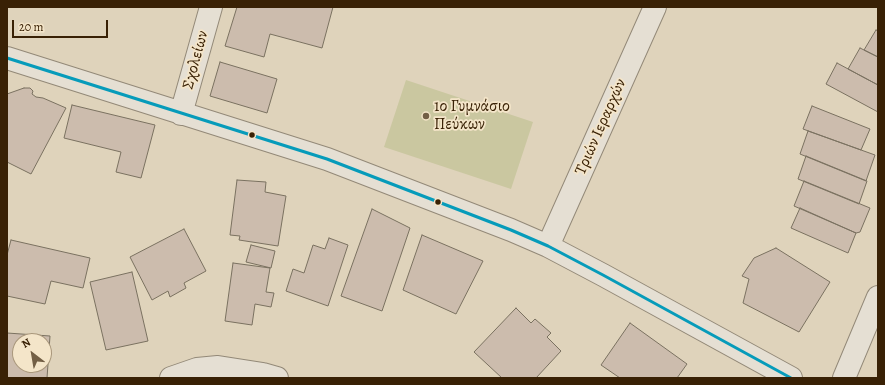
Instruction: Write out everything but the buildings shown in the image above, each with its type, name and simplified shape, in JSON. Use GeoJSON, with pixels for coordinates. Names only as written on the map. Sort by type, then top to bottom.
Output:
{"type":"FeatureCollection","features":[{"type":"Feature","properties":{"kind":"street","name":"Σχολείων"},"geometry":{"type":"LineString","coordinates":[[181,114],[211,7]]}},
{"type":"Feature","properties":{"kind":"street","name":"Τριών Ιεραρχών"},"geometry":{"type":"LineString","coordinates":[[548,246],[655,7]]}},
{"type":"Feature","properties":{"kind":"street"},"geometry":{"type":"LineString","coordinates":[[7,58],[326,160],[511,230],[548,246],[791,378]]}},
{"type":"Feature","properties":{"kind":"street"},"geometry":{"type":"LineString","coordinates":[[844,378],[878,297]]}},
{"type":"Feature","properties":{"kind":"street"},"geometry":{"type":"LineString","coordinates":[[171,378],[197,369],[218,367],[263,374],[277,378]]}},
{"type":"Feature","properties":{"kind":"shaded area"},"geometry":{"type":"Polygon","coordinates":[[[406,80],[533,122],[511,189],[384,147],[406,80]]]}},
{"type":"Feature","properties":{"kind":"transit line"},"geometry":{"type":"LineString","coordinates":[[7,58],[327,159],[511,230],[548,246],[603,275],[791,378]]}},
{"type":"Feature","properties":{"kind":"place","name":"1ο Γυμνάσιο Πεύκων"},"geometry":{"type":"Point","coordinates":[426,116]}}]}
